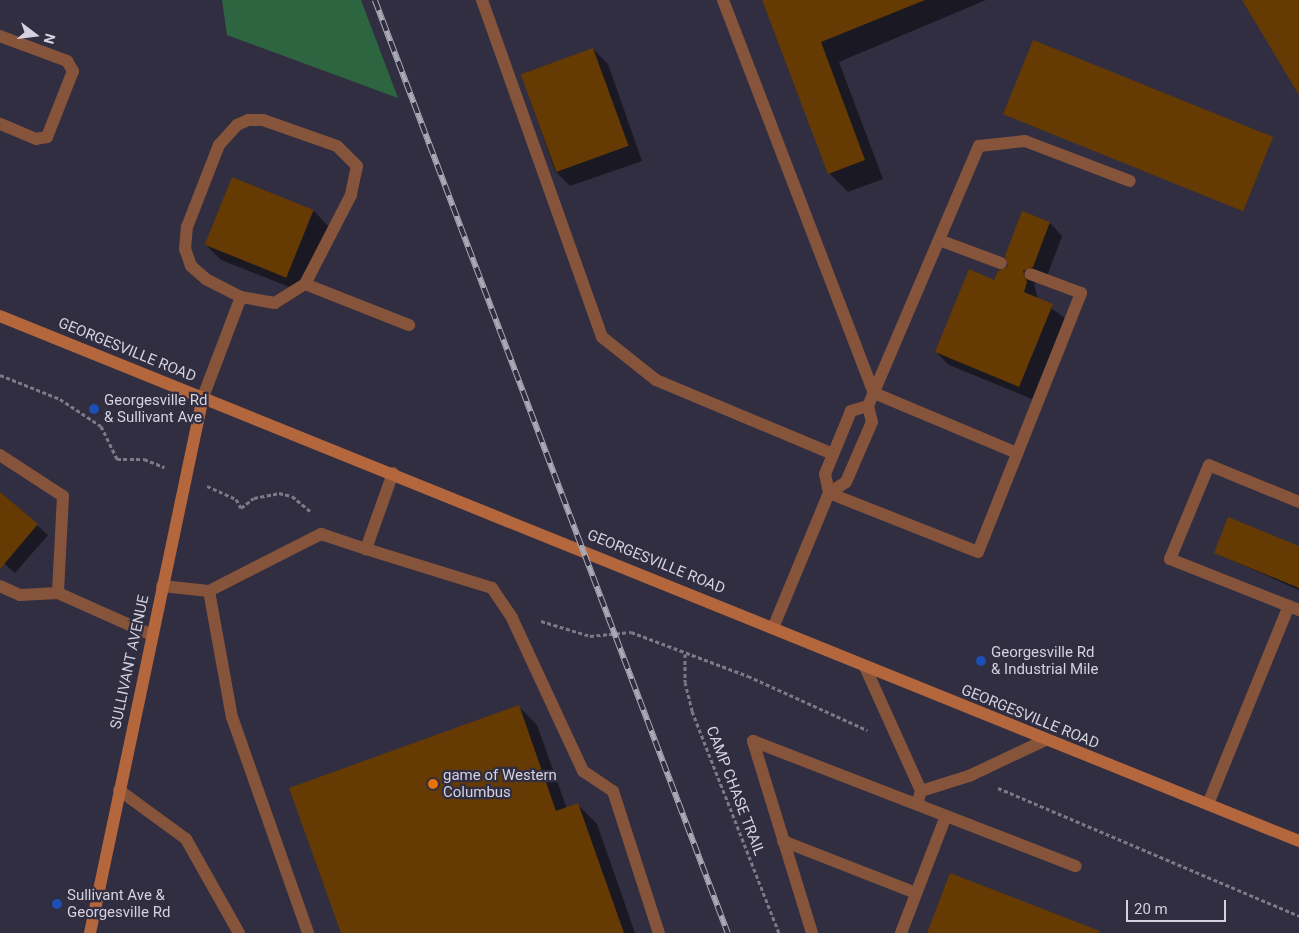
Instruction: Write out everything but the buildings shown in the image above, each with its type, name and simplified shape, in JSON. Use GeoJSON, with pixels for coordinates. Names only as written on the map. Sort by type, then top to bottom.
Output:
{"type":"FeatureCollection","features":[{"type":"Feature","properties":{"kind":"main road","name":"GEORGESVILLE ROAD"},"geometry":{"type":"LineString","coordinates":[[0,316],[773,628],[866,669],[1044,741],[1299,841]]}},
{"type":"Feature","properties":{"kind":"main road","name":"SULLIVANT AVENUE"},"geometry":{"type":"LineString","coordinates":[[90,933],[203,398]]}},
{"type":"Feature","properties":{"kind":"lane"},"geometry":{"type":"LineString","coordinates":[[482,0],[602,337],[656,380],[833,454]]}},
{"type":"Feature","properties":{"kind":"lane"},"geometry":{"type":"LineString","coordinates":[[723,0],[874,392],[1017,453]]}},
{"type":"Feature","properties":{"kind":"lane"},"geometry":{"type":"LineString","coordinates":[[0,36],[67,61],[73,71],[46,137],[36,139],[0,124]]}},
{"type":"Feature","properties":{"kind":"lane"},"geometry":{"type":"LineString","coordinates":[[248,120],[263,120],[337,146],[358,166],[350,195],[305,284],[275,303],[241,297],[206,279],[191,266],[185,248],[187,227],[219,145],[236,125],[248,120]]}},
{"type":"Feature","properties":{"kind":"lane"},"geometry":{"type":"LineString","coordinates":[[773,628],[830,493],[846,482],[872,422],[868,406],[979,146],[1025,142],[1130,181]]}},
{"type":"Feature","properties":{"kind":"lane"},"geometry":{"type":"LineString","coordinates":[[939,240],[1001,263]]}},
{"type":"Feature","properties":{"kind":"lane"},"geometry":{"type":"LineString","coordinates":[[830,493],[978,552],[1081,293],[1030,274]]}},
{"type":"Feature","properties":{"kind":"lane"},"geometry":{"type":"LineString","coordinates":[[305,284],[409,325]]}},
{"type":"Feature","properties":{"kind":"lane"},"geometry":{"type":"LineString","coordinates":[[203,398],[241,297]]}},
{"type":"Feature","properties":{"kind":"lane"},"geometry":{"type":"LineString","coordinates":[[830,493],[825,474],[851,411],[868,406]]}},
{"type":"Feature","properties":{"kind":"lane"},"geometry":{"type":"LineString","coordinates":[[0,455],[63,496],[58,593]]}},
{"type":"Feature","properties":{"kind":"lane"},"geometry":{"type":"LineString","coordinates":[[1208,804],[1294,608],[1170,559],[1209,465],[1299,502]]}},
{"type":"Feature","properties":{"kind":"lane"},"geometry":{"type":"LineString","coordinates":[[366,549],[392,473]]}},
{"type":"Feature","properties":{"kind":"lane"},"geometry":{"type":"LineString","coordinates":[[162,586],[209,592],[321,534],[492,588],[512,618],[583,771],[613,791],[659,933]]}},
{"type":"Feature","properties":{"kind":"lane"},"geometry":{"type":"LineString","coordinates":[[0,586],[20,595],[58,593],[152,635]]}},
{"type":"Feature","properties":{"kind":"lane"},"geometry":{"type":"LineString","coordinates":[[209,592],[232,717],[308,933]]}},
{"type":"Feature","properties":{"kind":"lane"},"geometry":{"type":"LineString","coordinates":[[866,669],[921,791],[917,804]]}},
{"type":"Feature","properties":{"kind":"lane"},"geometry":{"type":"LineString","coordinates":[[812,933],[753,741],[1076,866]]}},
{"type":"Feature","properties":{"kind":"lane"},"geometry":{"type":"LineString","coordinates":[[921,791],[969,776],[1044,741]]}},
{"type":"Feature","properties":{"kind":"lane"},"geometry":{"type":"LineString","coordinates":[[119,790],[186,839],[239,933]]}},
{"type":"Feature","properties":{"kind":"lane"},"geometry":{"type":"LineString","coordinates":[[901,933],[946,816]]}},
{"type":"Feature","properties":{"kind":"lane"},"geometry":{"type":"LineString","coordinates":[[783,841],[916,893]]}},
{"type":"Feature","properties":{"kind":"path","name":"CAMP CHASE TRAIL"},"geometry":{"type":"LineString","coordinates":[[685,654],[685,682],[692,712],[779,933]]}},
{"type":"Feature","properties":{"kind":"green space"},"geometry":{"type":"Polygon","coordinates":[[[222,0],[361,0],[398,98],[227,35],[222,0]]]}},
{"type":"Feature","properties":{"kind":"railway"},"geometry":{"type":"LineString","coordinates":[[375,0],[728,933]]}},
{"type":"Feature","properties":{"kind":"place","name":"Georgesville Rd & Sullivant Ave"},"geometry":{"type":"Point","coordinates":[94,409]}},
{"type":"Feature","properties":{"kind":"place","name":"Georgesville Rd & Industrial Mile"},"geometry":{"type":"Point","coordinates":[981,661]}},
{"type":"Feature","properties":{"kind":"place","name":"game of Western Columbus"},"geometry":{"type":"Point","coordinates":[433,784]}},
{"type":"Feature","properties":{"kind":"place","name":"Sullivant Ave & Georgesville Rd"},"geometry":{"type":"Point","coordinates":[57,904]}}]}
